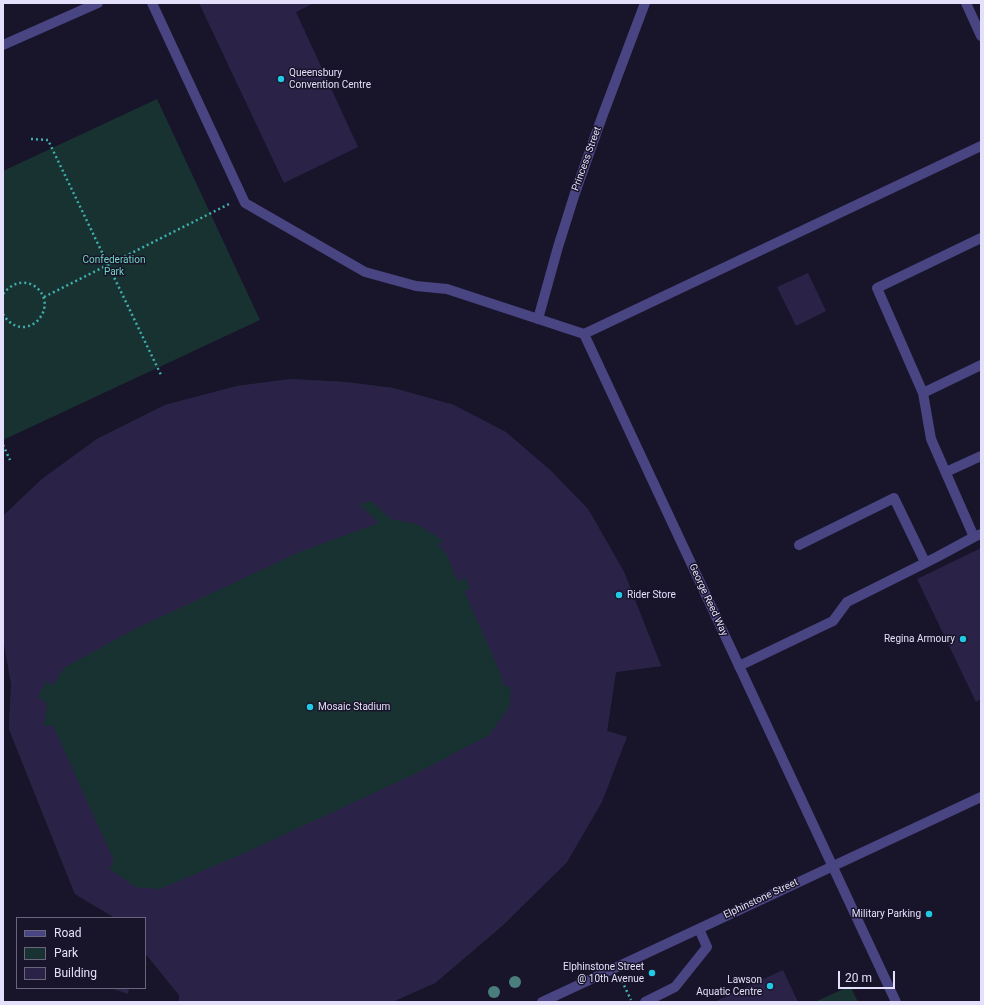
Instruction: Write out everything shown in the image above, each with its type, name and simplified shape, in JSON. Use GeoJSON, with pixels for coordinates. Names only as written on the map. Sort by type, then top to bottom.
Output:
{"type":"FeatureCollection","features":[{"type":"Feature","properties":{"kind":"street"},"geometry":{"type":"LineString","coordinates":[[3,45],[98,3]]}},
{"type":"Feature","properties":{"kind":"street"},"geometry":{"type":"LineString","coordinates":[[152,3],[245,203],[365,272],[416,286],[447,289],[584,334],[981,146]]}},
{"type":"Feature","properties":{"kind":"street","name":"Princess Street"},"geometry":{"type":"LineString","coordinates":[[538,319],[575,193],[645,3]]}},
{"type":"Feature","properties":{"kind":"street"},"geometry":{"type":"LineString","coordinates":[[966,3],[981,36]]}},
{"type":"Feature","properties":{"kind":"street"},"geometry":{"type":"LineString","coordinates":[[739,666],[833,621],[847,602],[978,536],[931,439],[924,393],[877,288],[981,238]]}},
{"type":"Feature","properties":{"kind":"street","name":"George Reed Way"},"geometry":{"type":"LineString","coordinates":[[584,334],[896,1002]]}},
{"type":"Feature","properties":{"kind":"street"},"geometry":{"type":"LineString","coordinates":[[924,393],[981,365]]}},
{"type":"Feature","properties":{"kind":"street"},"geometry":{"type":"LineString","coordinates":[[946,472],[981,456]]}},
{"type":"Feature","properties":{"kind":"street"},"geometry":{"type":"LineString","coordinates":[[799,545],[894,498],[925,562]]}},
{"type":"Feature","properties":{"kind":"street","name":"Elphinstone Street"},"geometry":{"type":"LineString","coordinates":[[542,1002],[981,797]]}},
{"type":"Feature","properties":{"kind":"street"},"geometry":{"type":"LineString","coordinates":[[645,1002],[675,987],[706,947],[699,929]]}},
{"type":"Feature","properties":{"kind":"path"},"geometry":{"type":"LineString","coordinates":[[31,139],[48,140],[162,377]]}},
{"type":"Feature","properties":{"kind":"path"},"geometry":{"type":"LineString","coordinates":[[44,297],[242,197]]}},
{"type":"Feature","properties":{"kind":"path"},"geometry":{"type":"LineString","coordinates":[[3,294],[8,288],[16,283],[24,282],[33,284],[44,297],[45,306],[43,314],[38,321],[30,326],[22,327],[13,325],[3,314]]}},
{"type":"Feature","properties":{"kind":"path"},"geometry":{"type":"LineString","coordinates":[[3,445],[10,460]]}},
{"type":"Feature","properties":{"kind":"path"},"geometry":{"type":"LineString","coordinates":[[616,967],[632,1002]]}},
{"type":"Feature","properties":{"kind":"green space","name":"Confederation Park"},"geometry":{"type":"Polygon","coordinates":[[[157,99],[260,320],[3,440],[3,171],[157,99]]]}},
{"type":"Feature","properties":{"kind":"green space","name":"Mosaic Stadium"},"geometry":{"type":"Polygon","coordinates":[[[291,379],[345,382],[393,388],[454,405],[549,469],[588,509],[624,572],[661,666],[616,672],[607,731],[627,737],[567,862],[502,926],[435,983],[392,1002],[179,1002],[179,995],[146,954],[146,917],[113,917],[75,894],[9,729],[11,684],[3,516],[42,479],[97,439],[165,405],[237,386],[291,379]]]}},
{"type":"Feature","properties":{"kind":"green space"},"geometry":{"type":"Polygon","coordinates":[[[850,986],[858,1002],[815,1002],[850,986]]]}},
{"type":"Feature","properties":{"kind":"building","name":"Queensbury Convention Centre"},"geometry":{"type":"Polygon","coordinates":[[[199,3],[314,3],[296,12],[358,147],[284,183],[199,3]]]}},
{"type":"Feature","properties":{"kind":"building"},"geometry":{"type":"Polygon","coordinates":[[[808,273],[826,311],[796,326],[777,287],[808,273]]]}},
{"type":"Feature","properties":{"kind":"building","name":"Mosaic Stadium"},"geometry":{"type":"Polygon","coordinates":[[[291,379],[345,382],[393,388],[454,405],[506,432],[549,469],[588,509],[624,572],[661,666],[616,672],[607,731],[627,737],[602,802],[567,862],[502,926],[435,983],[392,1002],[179,1002],[179,995],[146,954],[146,917],[113,917],[75,894],[9,729],[11,684],[3,639],[3,516],[42,479],[97,439],[165,405],[237,386],[291,379]],[[371,501],[359,504],[379,523],[302,551],[139,627],[65,667],[53,685],[46,681],[38,697],[47,703],[44,727],[53,725],[114,861],[109,868],[135,887],[160,889],[249,851],[419,772],[489,735],[510,706],[511,687],[504,686],[499,670],[464,591],[470,589],[466,578],[457,581],[447,555],[438,545],[443,540],[416,524],[391,519],[371,501]]]}},
{"type":"Feature","properties":{"kind":"building","name":"Regina Armoury"},"geometry":{"type":"Polygon","coordinates":[[[981,548],[981,699],[976,702],[917,579],[981,548]]]}},
{"type":"Feature","properties":{"kind":"building","name":"Lawson Aquatic Centre"},"geometry":{"type":"Polygon","coordinates":[[[783,970],[798,1002],[714,1002],[783,970]]]}},
{"type":"Feature","properties":{"kind":"building"},"geometry":{"type":"Polygon","coordinates":[[[114,989],[129,989],[128,994],[114,989]]]}},
{"type":"Feature","properties":{"kind":"place","name":"Queensbury Convention Centre"},"geometry":{"type":"Point","coordinates":[281,79]}},
{"type":"Feature","properties":{"kind":"place","name":"Rider Store"},"geometry":{"type":"Point","coordinates":[619,595]}},
{"type":"Feature","properties":{"kind":"place","name":"Regina Armoury"},"geometry":{"type":"Point","coordinates":[963,639]}},
{"type":"Feature","properties":{"kind":"place","name":"Mosaic Stadium"},"geometry":{"type":"Point","coordinates":[310,707]}},
{"type":"Feature","properties":{"kind":"place","name":"Military Parking"},"geometry":{"type":"Point","coordinates":[929,914]}},
{"type":"Feature","properties":{"kind":"place","name":"Elphinstone Street @ 10th Avenue"},"geometry":{"type":"Point","coordinates":[652,973]}},
{"type":"Feature","properties":{"kind":"place","name":"Lawson Aquatic Centre"},"geometry":{"type":"Point","coordinates":[770,986]}}]}
